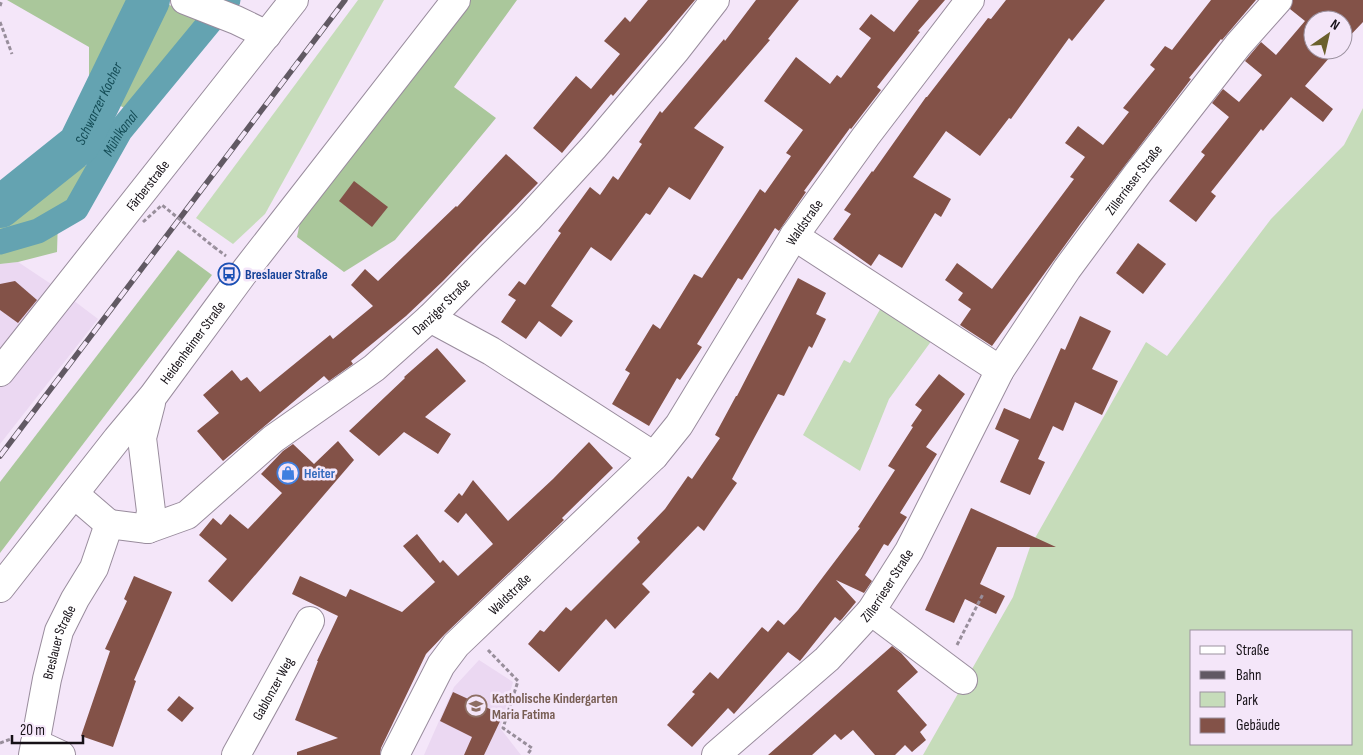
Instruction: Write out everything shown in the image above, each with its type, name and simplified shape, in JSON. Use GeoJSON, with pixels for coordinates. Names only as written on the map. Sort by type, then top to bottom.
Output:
{"type":"FeatureCollection","features":[{"type":"Feature","properties":{"kind":"street"},"geometry":{"type":"LineString","coordinates":[[186,0],[267,35]]}},
{"type":"Feature","properties":{"kind":"street","name":"Färberstraße"},"geometry":{"type":"LineString","coordinates":[[0,372],[294,0]]}},
{"type":"Feature","properties":{"kind":"street","name":"Heidenheimer Straße"},"geometry":{"type":"LineString","coordinates":[[0,588],[153,396],[245,271],[456,0]]}},
{"type":"Feature","properties":{"kind":"street","name":"Danziger Straße"},"geometry":{"type":"LineString","coordinates":[[108,524],[148,529],[187,515],[273,439],[374,368],[430,318],[528,219],[594,147],[676,50],[715,0]]}},
{"type":"Feature","properties":{"kind":"street","name":"Waldstraße"},"geometry":{"type":"LineString","coordinates":[[394,755],[441,665],[456,646],[654,456],[679,425],[794,236],[866,136],[970,0]]}},
{"type":"Feature","properties":{"kind":"street","name":"Zillerrieser Straße"},"geometry":{"type":"LineString","coordinates":[[716,755],[827,659],[871,611],[909,551],[1000,370],[1067,268],[1238,45],[1278,0]]}},
{"type":"Feature","properties":{"kind":"street"},"geometry":{"type":"LineString","coordinates":[[794,236],[1000,370]]}},
{"type":"Feature","properties":{"kind":"street"},"geometry":{"type":"LineString","coordinates":[[430,318],[491,351],[654,456]]}},
{"type":"Feature","properties":{"kind":"street"},"geometry":{"type":"LineString","coordinates":[[148,529],[151,511],[142,438],[153,396]]}},
{"type":"Feature","properties":{"kind":"street"},"geometry":{"type":"LineString","coordinates":[[74,494],[108,524]]}},
{"type":"Feature","properties":{"kind":"street","name":"Breslauer Straße"},"geometry":{"type":"LineString","coordinates":[[34,749],[47,678],[59,631],[75,599],[94,568],[108,524]]}},
{"type":"Feature","properties":{"kind":"street"},"geometry":{"type":"LineString","coordinates":[[871,611],[953,673]]}},
{"type":"Feature","properties":{"kind":"street","name":"Gablonzer Weg"},"geometry":{"type":"LineString","coordinates":[[236,755],[310,621]]}},
{"type":"Feature","properties":{"kind":"street"},"geometry":{"type":"LineString","coordinates":[[34,749],[60,755]]}},
{"type":"Feature","properties":{"kind":"path"},"geometry":{"type":"LineString","coordinates":[[0,6],[2,0]]}},
{"type":"Feature","properties":{"kind":"path"},"geometry":{"type":"LineString","coordinates":[[0,22],[12,54]]}},
{"type":"Feature","properties":{"kind":"path"},"geometry":{"type":"LineString","coordinates":[[143,222],[162,205],[214,247]]}},
{"type":"Feature","properties":{"kind":"path"},"geometry":{"type":"LineString","coordinates":[[953,673],[959,643],[983,594]]}},
{"type":"Feature","properties":{"kind":"path"},"geometry":{"type":"LineString","coordinates":[[470,632],[518,681],[504,728],[532,748],[528,755]]}},
{"type":"Feature","properties":{"kind":"shaded area"},"geometry":{"type":"Polygon","coordinates":[[[18,262],[98,319],[0,444],[0,264],[18,262]]]}},
{"type":"Feature","properties":{"kind":"shaded area","name":"Katholische Kindergarten Maria Fatima"},"geometry":{"type":"Polygon","coordinates":[[[479,660],[513,682],[500,728],[521,755],[424,755],[454,687],[479,660]]]}},
{"type":"Feature","properties":{"kind":"green space"},"geometry":{"type":"Polygon","coordinates":[[[7,0],[157,0],[199,17],[131,111],[89,91],[89,47],[7,0]]]}},
{"type":"Feature","properties":{"kind":"green space"},"geometry":{"type":"Polygon","coordinates":[[[358,0],[384,0],[265,214],[233,244],[196,218],[358,0]]]}},
{"type":"Feature","properties":{"kind":"green space"},"geometry":{"type":"Polygon","coordinates":[[[470,0],[517,0],[454,87],[496,118],[395,240],[344,272],[297,237],[300,222],[470,0]]]}},
{"type":"Feature","properties":{"kind":"green space"},"geometry":{"type":"Polygon","coordinates":[[[1363,108],[1363,755],[923,755],[1013,597],[1030,547],[1146,342],[1167,356],[1271,219],[1344,145],[1363,108]]]}},
{"type":"Feature","properties":{"kind":"green space"},"geometry":{"type":"Polygon","coordinates":[[[62,149],[94,172],[58,219],[57,252],[18,262],[0,264],[0,197],[28,178],[62,149]]]}},
{"type":"Feature","properties":{"kind":"green space"},"geometry":{"type":"Polygon","coordinates":[[[178,250],[212,275],[0,553],[0,482],[178,250]]]}},
{"type":"Feature","properties":{"kind":"green space"},"geometry":{"type":"Polygon","coordinates":[[[883,304],[935,336],[889,399],[860,471],[803,435],[844,360],[850,363],[883,304]]]}},
{"type":"Feature","properties":{"kind":"building"},"geometry":{"type":"Polygon","coordinates":[[[648,0],[695,0],[613,96],[611,94],[562,153],[533,128],[576,76],[591,89],[620,54],[604,41],[625,17],[630,22],[648,0]]]}},
{"type":"Feature","properties":{"kind":"building"},"geometry":{"type":"Polygon","coordinates":[[[756,0],[799,0],[768,39],[770,40],[694,128],[724,147],[690,200],[669,187],[650,215],[646,213],[611,261],[591,247],[551,306],[573,321],[561,337],[539,321],[526,339],[501,322],[516,300],[508,295],[519,281],[525,285],[561,233],[558,231],[590,187],[600,195],[613,176],[618,180],[642,144],[639,142],[660,111],[662,113],[724,39],[725,41],[756,0]]]}},
{"type":"Feature","properties":{"kind":"building"},"geometry":{"type":"Polygon","coordinates":[[[919,0],[945,0],[918,31],[920,32],[877,87],[881,90],[850,128],[804,191],[806,192],[779,231],[775,228],[742,280],[738,278],[697,344],[702,347],[680,380],[677,378],[649,426],[612,404],[630,373],[625,370],[653,324],[660,329],[694,274],[702,278],[760,189],[765,193],[791,156],[786,153],[803,130],[764,101],[796,57],[830,84],[837,75],[841,78],[871,38],[859,29],[871,14],[894,32],[919,0]]]}},
{"type":"Feature","properties":{"kind":"building"},"geometry":{"type":"Polygon","coordinates":[[[1006,0],[1105,0],[1072,41],[1069,38],[1011,119],[1009,118],[980,156],[946,131],[913,177],[951,199],[941,217],[935,213],[902,268],[879,254],[871,266],[833,239],[851,214],[844,210],[926,97],[988,18],[991,19],[1006,0]]]}},
{"type":"Feature","properties":{"kind":"building"},"geometry":{"type":"Polygon","coordinates":[[[1211,0],[1256,0],[1189,78],[1191,79],[1081,223],[992,346],[960,325],[971,309],[958,300],[963,293],[945,280],[957,263],[992,289],[1074,179],[1070,177],[1085,157],[1065,143],[1078,126],[1103,145],[1129,112],[1123,108],[1155,69],[1150,65],[1165,46],[1172,50],[1211,0]]]}},
{"type":"Feature","properties":{"kind":"building"},"geometry":{"type":"Polygon","coordinates":[[[1293,0],[1363,0],[1363,22],[1353,32],[1353,10],[1303,10],[1303,19],[1290,9],[1293,0]]]}},
{"type":"Feature","properties":{"kind":"building"},"geometry":{"type":"Polygon","coordinates":[[[1303,23],[1303,60],[1327,60],[1305,86],[1333,109],[1323,122],[1291,97],[1263,131],[1261,129],[1211,192],[1216,196],[1196,222],[1169,201],[1205,155],[1201,152],[1229,117],[1212,103],[1223,89],[1239,102],[1262,75],[1245,61],[1261,42],[1276,55],[1303,23]]]}},
{"type":"Feature","properties":{"kind":"building"},"geometry":{"type":"Polygon","coordinates":[[[506,154],[538,183],[443,281],[406,316],[351,361],[353,364],[329,381],[324,376],[223,461],[197,431],[219,413],[203,395],[232,370],[241,381],[247,377],[260,392],[330,335],[333,339],[373,306],[351,285],[365,269],[378,281],[457,207],[506,154]]]}},
{"type":"Feature","properties":{"kind":"building"},"geometry":{"type":"Polygon","coordinates":[[[354,181],[388,207],[372,227],[339,201],[354,181]]]}},
{"type":"Feature","properties":{"kind":"building"},"geometry":{"type":"Polygon","coordinates":[[[1138,243],[1166,264],[1143,294],[1116,273],[1138,243]]]}},
{"type":"Feature","properties":{"kind":"building"},"geometry":{"type":"Polygon","coordinates":[[[798,278],[826,293],[816,314],[826,319],[812,348],[809,346],[784,396],[778,394],[732,479],[737,483],[704,531],[698,526],[642,584],[650,592],[615,629],[606,619],[559,672],[528,644],[540,630],[544,632],[566,607],[571,611],[640,542],[637,538],[665,509],[688,476],[692,479],[720,438],[715,435],[798,278]]]}},
{"type":"Feature","properties":{"kind":"building"},"geometry":{"type":"Polygon","coordinates":[[[15,281],[37,300],[18,323],[0,310],[0,284],[15,281]]]}},
{"type":"Feature","properties":{"kind":"building"},"geometry":{"type":"Polygon","coordinates":[[[1080,316],[1111,331],[1092,369],[1118,381],[1102,415],[1075,402],[1063,431],[1053,426],[1038,459],[1045,462],[1030,495],[1000,482],[1019,440],[995,429],[1004,408],[1030,419],[1061,348],[1065,350],[1080,316]]]}},
{"type":"Feature","properties":{"kind":"building"},"geometry":{"type":"Polygon","coordinates":[[[437,348],[466,381],[425,417],[451,434],[438,454],[404,432],[379,456],[349,431],[404,377],[437,348]]]}},
{"type":"Feature","properties":{"kind":"building"},"geometry":{"type":"Polygon","coordinates":[[[939,374],[965,394],[926,447],[937,454],[900,513],[907,517],[888,546],[884,544],[865,575],[872,581],[864,593],[836,580],[856,602],[842,619],[840,621],[835,617],[800,661],[788,652],[734,714],[728,708],[692,747],[667,725],[695,694],[692,692],[710,672],[718,679],[762,627],[768,632],[778,620],[784,625],[798,610],[860,528],[858,527],[895,470],[888,466],[922,410],[915,405],[939,374]]]}},
{"type":"Feature","properties":{"kind":"building"},"geometry":{"type":"Polygon","coordinates":[[[338,441],[354,460],[232,602],[208,581],[227,559],[199,535],[213,518],[221,525],[230,514],[248,529],[282,493],[261,474],[283,451],[293,444],[314,464],[338,441]]]}},
{"type":"Feature","properties":{"kind":"building"},"geometry":{"type":"Polygon","coordinates":[[[589,442],[613,468],[562,518],[564,520],[426,654],[381,748],[380,755],[297,755],[297,752],[338,738],[295,720],[317,661],[338,616],[292,594],[300,576],[346,597],[350,589],[402,612],[435,582],[403,546],[417,534],[440,563],[443,560],[458,576],[493,544],[466,513],[458,523],[444,511],[459,493],[462,496],[473,480],[508,521],[589,442]]]}},
{"type":"Feature","properties":{"kind":"building"},"geometry":{"type":"Polygon","coordinates":[[[971,508],[1056,547],[997,547],[980,584],[1005,596],[996,614],[965,599],[954,623],[925,610],[971,508]]]}},
{"type":"Feature","properties":{"kind":"building"},"geometry":{"type":"Polygon","coordinates":[[[134,576],[172,592],[134,680],[136,681],[113,747],[81,736],[110,651],[105,649],[127,601],[124,599],[134,576]]]}},
{"type":"Feature","properties":{"kind":"building"},"geometry":{"type":"Polygon","coordinates":[[[892,646],[918,672],[897,691],[927,725],[920,732],[926,740],[912,752],[905,745],[895,755],[875,755],[853,730],[841,740],[835,734],[812,755],[768,755],[892,646]]]}},
{"type":"Feature","properties":{"kind":"building"},"geometry":{"type":"Polygon","coordinates":[[[453,692],[503,715],[484,755],[464,755],[472,737],[440,721],[453,692]]]}},
{"type":"Feature","properties":{"kind":"building"},"geometry":{"type":"Polygon","coordinates":[[[179,696],[194,708],[182,722],[167,710],[179,696]]]}},
{"type":"Feature","properties":{"kind":"waterway","name":"Schwarzer Kocher"},"geometry":{"type":"LineString","coordinates":[[0,207],[79,144],[149,0]]}},
{"type":"Feature","properties":{"kind":"waterway","name":"Mühlkanal"},"geometry":{"type":"LineString","coordinates":[[0,242],[38,231],[76,209],[120,131],[228,0]]}},
{"type":"Feature","properties":{"kind":"railway"},"geometry":{"type":"LineString","coordinates":[[0,456],[345,0]]}},
{"type":"Feature","properties":{"kind":"place","name":"Breslauer Straße"},"geometry":{"type":"Point","coordinates":[229,274]}},
{"type":"Feature","properties":{"kind":"place","name":"Heiter"},"geometry":{"type":"Point","coordinates":[288,473]}},
{"type":"Feature","properties":{"kind":"place","name":"Katholische Kindergarten Maria Fatima"},"geometry":{"type":"Point","coordinates":[476,706]}}]}
